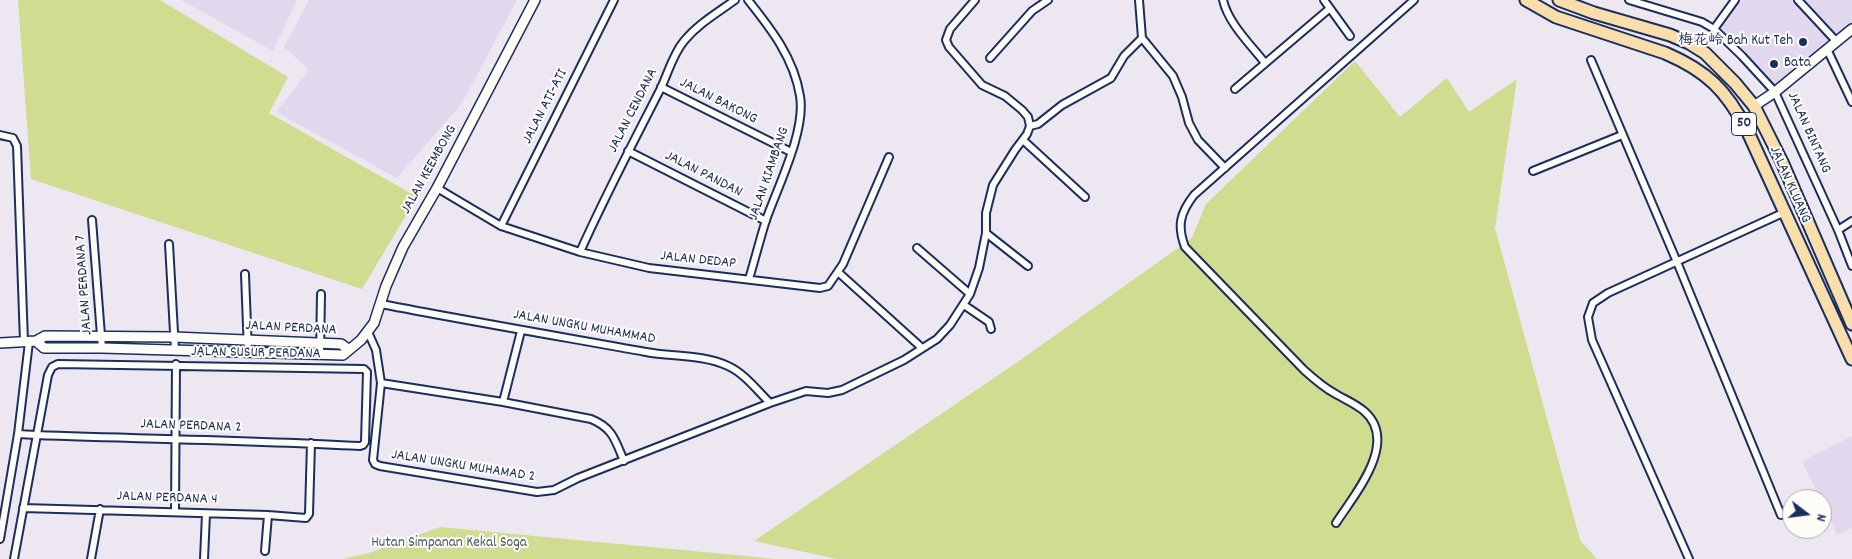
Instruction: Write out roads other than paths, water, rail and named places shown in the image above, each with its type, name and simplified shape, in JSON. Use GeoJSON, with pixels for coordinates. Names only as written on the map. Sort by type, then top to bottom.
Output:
{"type":"FeatureCollection","features":[{"type":"Feature","properties":{"kind":"highway","name":"JALAN KLUANG"},"geometry":{"type":"LineString","coordinates":[[1526,0],[1556,17],[1665,53],[1698,69],[1718,86],[1735,106],[1852,359]]}},
{"type":"Feature","properties":{"kind":"highway","name":"JALAN KLUANG"},"geometry":{"type":"LineString","coordinates":[[1559,0],[1594,13],[1670,35],[1689,43],[1722,69],[1754,106],[1782,162],[1852,324]]}},
{"type":"Feature","properties":{"kind":"street","name":"JALAN KEEMBONG"},"geometry":{"type":"LineString","coordinates":[[348,349],[361,340],[374,323],[386,286],[403,247],[437,188],[535,0]]}},
{"type":"Feature","properties":{"kind":"street","name":"JALAN ATI-ATI"},"geometry":{"type":"LineString","coordinates":[[500,226],[614,0]]}},
{"type":"Feature","properties":{"kind":"street","name":"JALAN CENDANA"},"geometry":{"type":"LineString","coordinates":[[580,252],[683,42],[699,26],[735,0]]}},
{"type":"Feature","properties":{"kind":"street","name":"JALAN KIAMBANG"},"geometry":{"type":"LineString","coordinates":[[748,0],[773,32],[788,56],[801,97],[801,121],[766,221],[749,279]]}},
{"type":"Feature","properties":{"kind":"street"},"geometry":{"type":"LineString","coordinates":[[975,0],[950,29],[946,40],[949,47],[982,85],[1005,96],[1022,110],[1028,117],[1030,126],[1038,124],[1062,105],[1111,78],[1124,56],[1142,38]]}},
{"type":"Feature","properties":{"kind":"street"},"geometry":{"type":"LineString","coordinates":[[990,58],[1032,11],[1048,0]]}},
{"type":"Feature","properties":{"kind":"street"},"geometry":{"type":"LineString","coordinates":[[1138,0],[1142,38],[1173,76],[1182,97],[1189,123],[1198,140],[1224,168]]}},
{"type":"Feature","properties":{"kind":"street"},"geometry":{"type":"LineString","coordinates":[[1223,0],[1228,14],[1265,63]]}},
{"type":"Feature","properties":{"kind":"street"},"geometry":{"type":"LineString","coordinates":[[1324,0],[1350,36]]}},
{"type":"Feature","properties":{"kind":"street"},"geometry":{"type":"LineString","coordinates":[[1336,523],[1374,462],[1377,447],[1377,431],[1370,416],[1364,410],[1333,393],[1304,370],[1185,247],[1181,235],[1181,220],[1185,207],[1194,195],[1414,0]]}},
{"type":"Feature","properties":{"kind":"street","name":"JALAN BINTANG"},"geometry":{"type":"LineString","coordinates":[[1629,0],[1702,22],[1714,29],[1775,92],[1838,230],[1852,266]]}},
{"type":"Feature","properties":{"kind":"street"},"geometry":{"type":"LineString","coordinates":[[1714,29],[1735,0]]}},
{"type":"Feature","properties":{"kind":"street"},"geometry":{"type":"LineString","coordinates":[[1798,0],[1836,42]]}},
{"type":"Feature","properties":{"kind":"street"},"geometry":{"type":"LineString","coordinates":[[1235,89],[1329,9]]}},
{"type":"Feature","properties":{"kind":"street"},"geometry":{"type":"LineString","coordinates":[[1754,106],[1775,92],[1852,29]]}},
{"type":"Feature","properties":{"kind":"street"},"geometry":{"type":"LineString","coordinates":[[1828,49],[1852,102]]}},
{"type":"Feature","properties":{"kind":"street"},"geometry":{"type":"LineString","coordinates":[[1591,60],[1678,262],[1782,515]]}},
{"type":"Feature","properties":{"kind":"street","name":"JALAN BAKONG"},"geometry":{"type":"LineString","coordinates":[[661,87],[791,152]]}},
{"type":"Feature","properties":{"kind":"street","name":"JALAN UNGKU MUHAMAD 2"},"geometry":{"type":"LineString","coordinates":[[368,332],[376,350],[381,383],[373,460],[376,464],[537,492],[554,490],[578,478],[770,403],[806,392],[828,393],[842,390],[904,360],[937,339],[950,325],[970,294],[979,268],[986,233],[986,213],[994,185],[1030,126]]}},
{"type":"Feature","properties":{"kind":"street"},"geometry":{"type":"LineString","coordinates":[[0,135],[14,138],[17,146],[29,342],[18,434],[0,539]]}},
{"type":"Feature","properties":{"kind":"street"},"geometry":{"type":"LineString","coordinates":[[1534,170],[1622,135]]}},
{"type":"Feature","properties":{"kind":"street"},"geometry":{"type":"LineString","coordinates":[[1023,140],[1085,197]]}},
{"type":"Feature","properties":{"kind":"street","name":"JALAN PANDAN"},"geometry":{"type":"LineString","coordinates":[[628,151],[766,221]]}},
{"type":"Feature","properties":{"kind":"street","name":"JALAN DEDAP"},"geometry":{"type":"LineString","coordinates":[[437,188],[500,226],[580,252],[649,268],[820,288],[828,286],[838,272],[888,157]]}},
{"type":"Feature","properties":{"kind":"street"},"geometry":{"type":"LineString","coordinates":[[1689,559],[1592,340],[1588,317],[1593,303],[1608,293],[1785,212]]}},
{"type":"Feature","properties":{"kind":"street","name":"JALAN PERDANA 7"},"geometry":{"type":"LineString","coordinates":[[92,220],[102,348]]}},
{"type":"Feature","properties":{"kind":"street"},"geometry":{"type":"LineString","coordinates":[[1838,230],[1852,221]]}},
{"type":"Feature","properties":{"kind":"street"},"geometry":{"type":"LineString","coordinates":[[986,233],[1028,266]]}},
{"type":"Feature","properties":{"kind":"street"},"geometry":{"type":"LineString","coordinates":[[169,244],[175,350]]}},
{"type":"Feature","properties":{"kind":"street"},"geometry":{"type":"LineString","coordinates":[[917,248],[970,294]]}},
{"type":"Feature","properties":{"kind":"street"},"geometry":{"type":"LineString","coordinates":[[838,272],[922,348]]}},
{"type":"Feature","properties":{"kind":"street"},"geometry":{"type":"LineString","coordinates":[[245,274],[248,352]]}},
{"type":"Feature","properties":{"kind":"street"},"geometry":{"type":"LineString","coordinates":[[320,355],[321,294]]}},
{"type":"Feature","properties":{"kind":"street","name":"JALAN UNGKU MUHAMMAD"},"geometry":{"type":"LineString","coordinates":[[381,304],[521,330],[588,340],[648,353],[716,362],[729,366],[744,377],[770,403]]}},
{"type":"Feature","properties":{"kind":"street"},"geometry":{"type":"LineString","coordinates":[[964,305],[989,322],[990,329]]}},
{"type":"Feature","properties":{"kind":"street"},"geometry":{"type":"LineString","coordinates":[[503,402],[521,330]]}},
{"type":"Feature","properties":{"kind":"street","name":"JALAN PERDANA"},"geometry":{"type":"LineString","coordinates":[[0,343],[29,342],[45,336],[174,337],[341,344],[348,349],[343,355],[320,355],[44,348],[29,342]]}},
{"type":"Feature","properties":{"kind":"street","name":"JALAN SUSUR PERDANA"},"geometry":{"type":"LineString","coordinates":[[36,435],[48,374],[52,367],[58,364],[69,363],[176,364],[366,370],[368,373],[365,442],[363,445]]}},
{"type":"Feature","properties":{"kind":"street"},"geometry":{"type":"LineString","coordinates":[[175,512],[176,364]]}},
{"type":"Feature","properties":{"kind":"street"},"geometry":{"type":"LineString","coordinates":[[381,383],[503,402],[581,417],[603,424],[611,431],[624,461]]}},
{"type":"Feature","properties":{"kind":"street","name":"JALAN PERDANA 2"},"geometry":{"type":"LineString","coordinates":[[18,434],[363,445]]}},
{"type":"Feature","properties":{"kind":"street"},"geometry":{"type":"LineString","coordinates":[[14,559],[36,435]]}},
{"type":"Feature","properties":{"kind":"street","name":"JALAN PERDANA 4"},"geometry":{"type":"LineString","coordinates":[[23,508],[100,509],[306,518],[308,516],[311,443]]}},
{"type":"Feature","properties":{"kind":"street"},"geometry":{"type":"LineString","coordinates":[[91,559],[100,509]]}},
{"type":"Feature","properties":{"kind":"street"},"geometry":{"type":"LineString","coordinates":[[204,559],[206,514]]}},
{"type":"Feature","properties":{"kind":"street"},"geometry":{"type":"LineString","coordinates":[[265,551],[268,515]]}},
{"type":"Feature","properties":{"kind":"place","name":"梅花岭 Bah Kut Teh"},"geometry":{"type":"Point","coordinates":[1803,42]}},
{"type":"Feature","properties":{"kind":"place","name":"Bata"},"geometry":{"type":"Point","coordinates":[1774,64]}},
{"type":"Feature","properties":{"kind":"park label","name":"Hutan Simpanan Kekal Soga"},"geometry":{"type":"Point","coordinates":[449,544]}}]}
